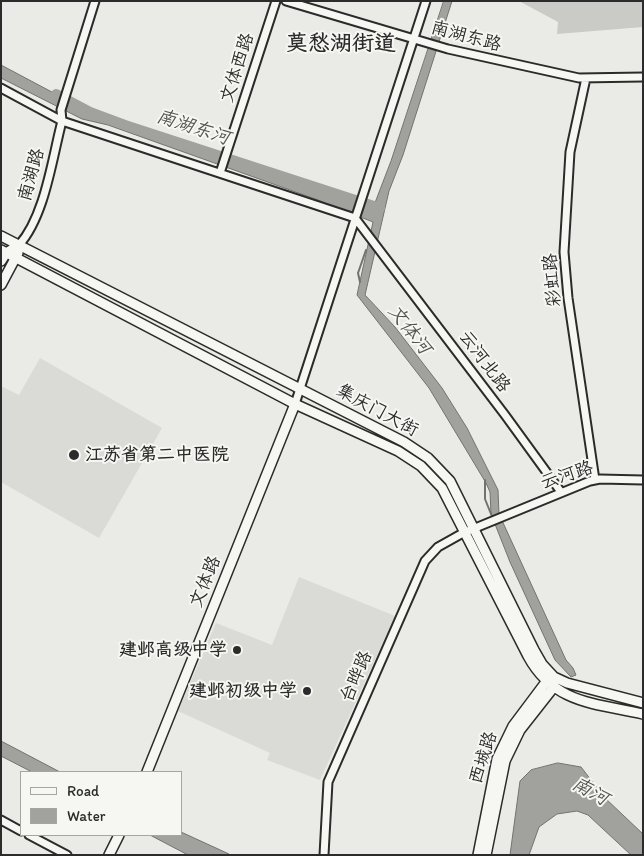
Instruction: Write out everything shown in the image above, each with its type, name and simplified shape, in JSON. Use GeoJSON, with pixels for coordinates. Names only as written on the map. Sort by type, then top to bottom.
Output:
{"type":"FeatureCollection","features":[{"type":"Feature","properties":{"kind":"main road","name":"集庆门大街"},"geometry":{"type":"LineString","coordinates":[[1,236],[404,442],[428,458],[450,482],[472,529],[542,664],[554,677],[567,683],[643,703]]}},
{"type":"Feature","properties":{"kind":"main road"},"geometry":{"type":"LineString","coordinates":[[3,254],[19,245]]}},
{"type":"Feature","properties":{"kind":"main road"},"geometry":{"type":"LineString","coordinates":[[1,284],[17,258],[19,245]]}},
{"type":"Feature","properties":{"kind":"main road","name":"集庆门大街"},"geometry":{"type":"LineString","coordinates":[[3,254],[17,258],[295,404],[398,451],[421,466],[442,488],[463,533],[531,662],[549,685],[571,697],[643,714]]}},
{"type":"Feature","properties":{"kind":"main road","name":"文体路"},"geometry":{"type":"LineString","coordinates":[[147,771],[295,404]]}},
{"type":"Feature","properties":{"kind":"main road","name":"西城路"},"geometry":{"type":"LineString","coordinates":[[478,855],[497,758],[512,726],[549,685]]}},
{"type":"Feature","properties":{"kind":"main road","name":"西城路"},"geometry":{"type":"LineString","coordinates":[[486,855],[505,761],[520,730],[549,685]]}},
{"type":"Feature","properties":{"kind":"main road"},"geometry":{"type":"LineString","coordinates":[[109,855],[118,836]]}},
{"type":"Feature","properties":{"kind":"street","name":"南湖路"},"geometry":{"type":"LineString","coordinates":[[19,245],[30,233],[44,190],[62,121],[61,110],[94,1]]}},
{"type":"Feature","properties":{"kind":"street","name":"文体西路"},"geometry":{"type":"LineString","coordinates":[[221,169],[276,1]]}},
{"type":"Feature","properties":{"kind":"street","name":"南湖东路"},"geometry":{"type":"LineString","coordinates":[[286,1],[448,48],[586,78],[643,77]]}},
{"type":"Feature","properties":{"kind":"street"},"geometry":{"type":"LineString","coordinates":[[295,404],[426,1]]}},
{"type":"Feature","properties":{"kind":"street","name":"彩虹路"},"geometry":{"type":"LineString","coordinates":[[586,78],[570,152],[564,252],[568,298],[596,480]]}},
{"type":"Feature","properties":{"kind":"street"},"geometry":{"type":"LineString","coordinates":[[1,88],[62,121],[221,169],[356,216]]}},
{"type":"Feature","properties":{"kind":"street","name":"云河北路"},"geometry":{"type":"LineString","coordinates":[[356,216],[561,492]]}},
{"type":"Feature","properties":{"kind":"street","name":"云河路"},"geometry":{"type":"LineString","coordinates":[[486,523],[561,492],[596,480],[643,480]]}},
{"type":"Feature","properties":{"kind":"street","name":"台晔路"},"geometry":{"type":"LineString","coordinates":[[324,855],[328,782],[425,561],[438,547],[486,523]]}},
{"type":"Feature","properties":{"kind":"street"},"geometry":{"type":"LineString","coordinates":[[1,820],[20,830]]}},
{"type":"Feature","properties":{"kind":"street"},"geometry":{"type":"LineString","coordinates":[[31,836],[67,855]]}},
{"type":"Feature","properties":{"kind":"shaded area"},"geometry":{"type":"Polygon","coordinates":[[[519,1],[643,1],[643,27],[557,34],[558,22],[519,1]]]}},
{"type":"Feature","properties":{"kind":"shaded area","name":"江苏省第二中医院"},"geometry":{"type":"Polygon","coordinates":[[[40,358],[162,428],[99,538],[1,482],[1,386],[19,395],[40,358]]]}},
{"type":"Feature","properties":{"kind":"shaded area","name":"建邺初级中学"},"geometry":{"type":"Polygon","coordinates":[[[299,577],[395,616],[320,780],[267,760],[270,753],[178,711],[216,623],[272,645],[299,577]]]}},
{"type":"Feature","properties":{"kind":"water"},"geometry":{"type":"Polygon","coordinates":[[[444,1],[452,1],[403,155],[389,191],[365,295],[395,327],[442,388],[467,428],[498,490],[499,514],[566,660],[576,675],[571,677],[555,660],[510,562],[491,514],[490,492],[486,483],[429,388],[357,295],[373,222],[318,200],[108,125],[82,119],[1,78],[1,65],[99,117],[373,208],[391,161],[444,1]]]}},
{"type":"Feature","properties":{"kind":"water"},"geometry":{"type":"Polygon","coordinates":[[[1,741],[58,771],[30,771],[1,756],[1,741]]]}},
{"type":"Feature","properties":{"kind":"water","name":"南河"},"geometry":{"type":"Polygon","coordinates":[[[558,763],[581,767],[605,798],[643,834],[643,855],[631,855],[588,815],[577,811],[557,814],[539,827],[529,855],[510,855],[520,781],[531,770],[558,763]]]}},
{"type":"Feature","properties":{"kind":"water"},"geometry":{"type":"Polygon","coordinates":[[[182,832],[230,855],[188,855],[152,836],[182,836],[182,832]]]}},
{"type":"Feature","properties":{"kind":"waterway","name":"南湖东河"},"geometry":{"type":"LineString","coordinates":[[56,94],[90,112],[125,125],[380,208]]}},
{"type":"Feature","properties":{"kind":"waterway","name":"文体河"},"geometry":{"type":"LineString","coordinates":[[360,282],[358,273],[366,250]]}},
{"type":"Feature","properties":{"kind":"waterway","name":"文体河"},"geometry":{"type":"LineString","coordinates":[[485,480],[485,499],[493,519]]}},
{"type":"Feature","properties":{"kind":"place","name":"江苏省第二中医院"},"geometry":{"type":"Point","coordinates":[74,455]}},
{"type":"Feature","properties":{"kind":"place","name":"建邺高级中学"},"geometry":{"type":"Point","coordinates":[237,650]}},
{"type":"Feature","properties":{"kind":"place","name":"建邺初级中学"},"geometry":{"type":"Point","coordinates":[307,691]}},
{"type":"Feature","properties":{"kind":"district","name":"莫愁湖街道"},"geometry":{"type":"Point","coordinates":[341,44]}}]}
